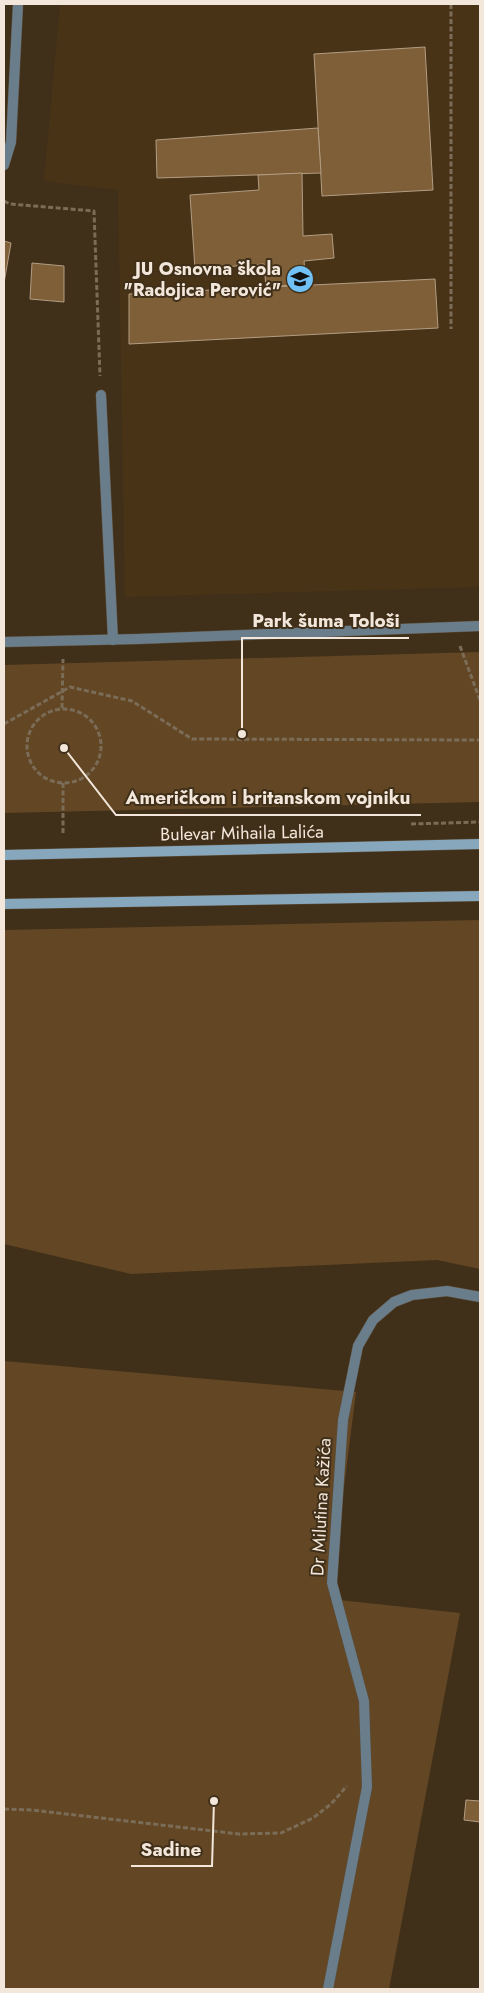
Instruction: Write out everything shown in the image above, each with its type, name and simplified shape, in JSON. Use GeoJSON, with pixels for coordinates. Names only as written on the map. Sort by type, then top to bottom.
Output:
{"type":"FeatureCollection","features":[{"type":"Feature","properties":{"kind":"main road","name":"Bulevar Mihaila Lalića"},"geometry":{"type":"LineString","coordinates":[[4,855],[480,844]]}},
{"type":"Feature","properties":{"kind":"main road"},"geometry":{"type":"LineString","coordinates":[[4,904],[480,896]]}},
{"type":"Feature","properties":{"kind":"street"},"geometry":{"type":"LineString","coordinates":[[4,165],[11,142],[18,4]]}},
{"type":"Feature","properties":{"kind":"street"},"geometry":{"type":"LineString","coordinates":[[101,394],[113,640]]}},
{"type":"Feature","properties":{"kind":"street"},"geometry":{"type":"LineString","coordinates":[[4,642],[113,640],[480,626]]}},
{"type":"Feature","properties":{"kind":"street","name":"Dr Milutina Kažića"},"geometry":{"type":"LineString","coordinates":[[328,1989],[367,1787],[364,1701],[332,1583],[343,1420],[358,1346],[373,1320],[394,1302],[412,1295],[447,1291],[480,1297]]}},
{"type":"Feature","properties":{"kind":"path"},"geometry":{"type":"LineString","coordinates":[[451,4],[451,329]]}},
{"type":"Feature","properties":{"kind":"path"},"geometry":{"type":"LineString","coordinates":[[4,201],[10,204],[94,211],[101,394]]}},
{"type":"Feature","properties":{"kind":"path"},"geometry":{"type":"LineString","coordinates":[[452,626],[480,700]]}},
{"type":"Feature","properties":{"kind":"path"},"geometry":{"type":"LineString","coordinates":[[62,708],[63,658]]}},
{"type":"Feature","properties":{"kind":"path"},"geometry":{"type":"LineString","coordinates":[[4,724],[70,687],[132,701],[192,739],[480,740]]}},
{"type":"Feature","properties":{"kind":"path"},"geometry":{"type":"LineString","coordinates":[[62,708],[78,711],[89,718],[97,728],[101,739],[101,749],[97,764],[79,780],[63,783],[54,782],[43,777],[34,769],[28,758],[26,746],[28,734],[34,723],[43,714],[62,708]]}},
{"type":"Feature","properties":{"kind":"path"},"geometry":{"type":"LineString","coordinates":[[63,783],[63,839]]}},
{"type":"Feature","properties":{"kind":"path"},"geometry":{"type":"LineString","coordinates":[[4,1809],[32,1810],[239,1834],[281,1833],[313,1818],[331,1804],[366,1762]]}},
{"type":"Feature","properties":{"kind":"shaded area","name":"JU Osnovna škola \"Radojica Perović\""},"geometry":{"type":"Polygon","coordinates":[[[60,4],[480,4],[480,587],[125,597],[118,190],[44,181],[60,4]]]}},
{"type":"Feature","properties":{"kind":"shaded area"},"geometry":{"type":"Polygon","coordinates":[[[480,652],[480,802],[4,813],[4,665],[480,652]]]}},
{"type":"Feature","properties":{"kind":"shaded area"},"geometry":{"type":"Polygon","coordinates":[[[480,920],[480,1269],[437,1260],[131,1274],[4,1244],[4,930],[480,920]]]}},
{"type":"Feature","properties":{"kind":"shaded area"},"geometry":{"type":"Polygon","coordinates":[[[4,1361],[356,1392],[330,1599],[460,1613],[389,1989],[4,1989],[4,1361]]]}},
{"type":"Feature","properties":{"kind":"building"},"geometry":{"type":"Polygon","coordinates":[[[425,47],[433,190],[322,196],[314,54],[425,47]]]}},
{"type":"Feature","properties":{"kind":"building"},"geometry":{"type":"Polygon","coordinates":[[[318,128],[321,173],[157,178],[156,140],[318,128]]]}},
{"type":"Feature","properties":{"kind":"building"},"geometry":{"type":"Polygon","coordinates":[[[302,173],[303,236],[332,234],[334,258],[304,261],[306,284],[266,287],[264,264],[195,269],[190,195],[259,190],[258,175],[302,173]]]}},
{"type":"Feature","properties":{"kind":"building"},"geometry":{"type":"Polygon","coordinates":[[[4,241],[11,243],[4,283],[4,241]]]}},
{"type":"Feature","properties":{"kind":"building"},"geometry":{"type":"Polygon","coordinates":[[[32,263],[64,266],[64,302],[30,299],[32,263]]]}},
{"type":"Feature","properties":{"kind":"building"},"geometry":{"type":"Polygon","coordinates":[[[435,279],[438,328],[129,344],[129,294],[435,279]]]}},
{"type":"Feature","properties":{"kind":"building"},"geometry":{"type":"Polygon","coordinates":[[[466,1800],[480,1801],[480,1822],[464,1820],[466,1800]]]}},
{"type":"Feature","properties":{"kind":"place","name":"JU Osnovna škola \"Radojica Perović\""},"geometry":{"type":"Point","coordinates":[300,279]}},
{"type":"Feature","properties":{"kind":"place","name":"Park šuma Tološi"},"geometry":{"type":"Point","coordinates":[242,734]}},
{"type":"Feature","properties":{"kind":"place","name":"Američkom i britanskom vojniku"},"geometry":{"type":"Point","coordinates":[64,748]}},
{"type":"Feature","properties":{"kind":"place","name":"Sadine"},"geometry":{"type":"Point","coordinates":[214,1801]}}]}
